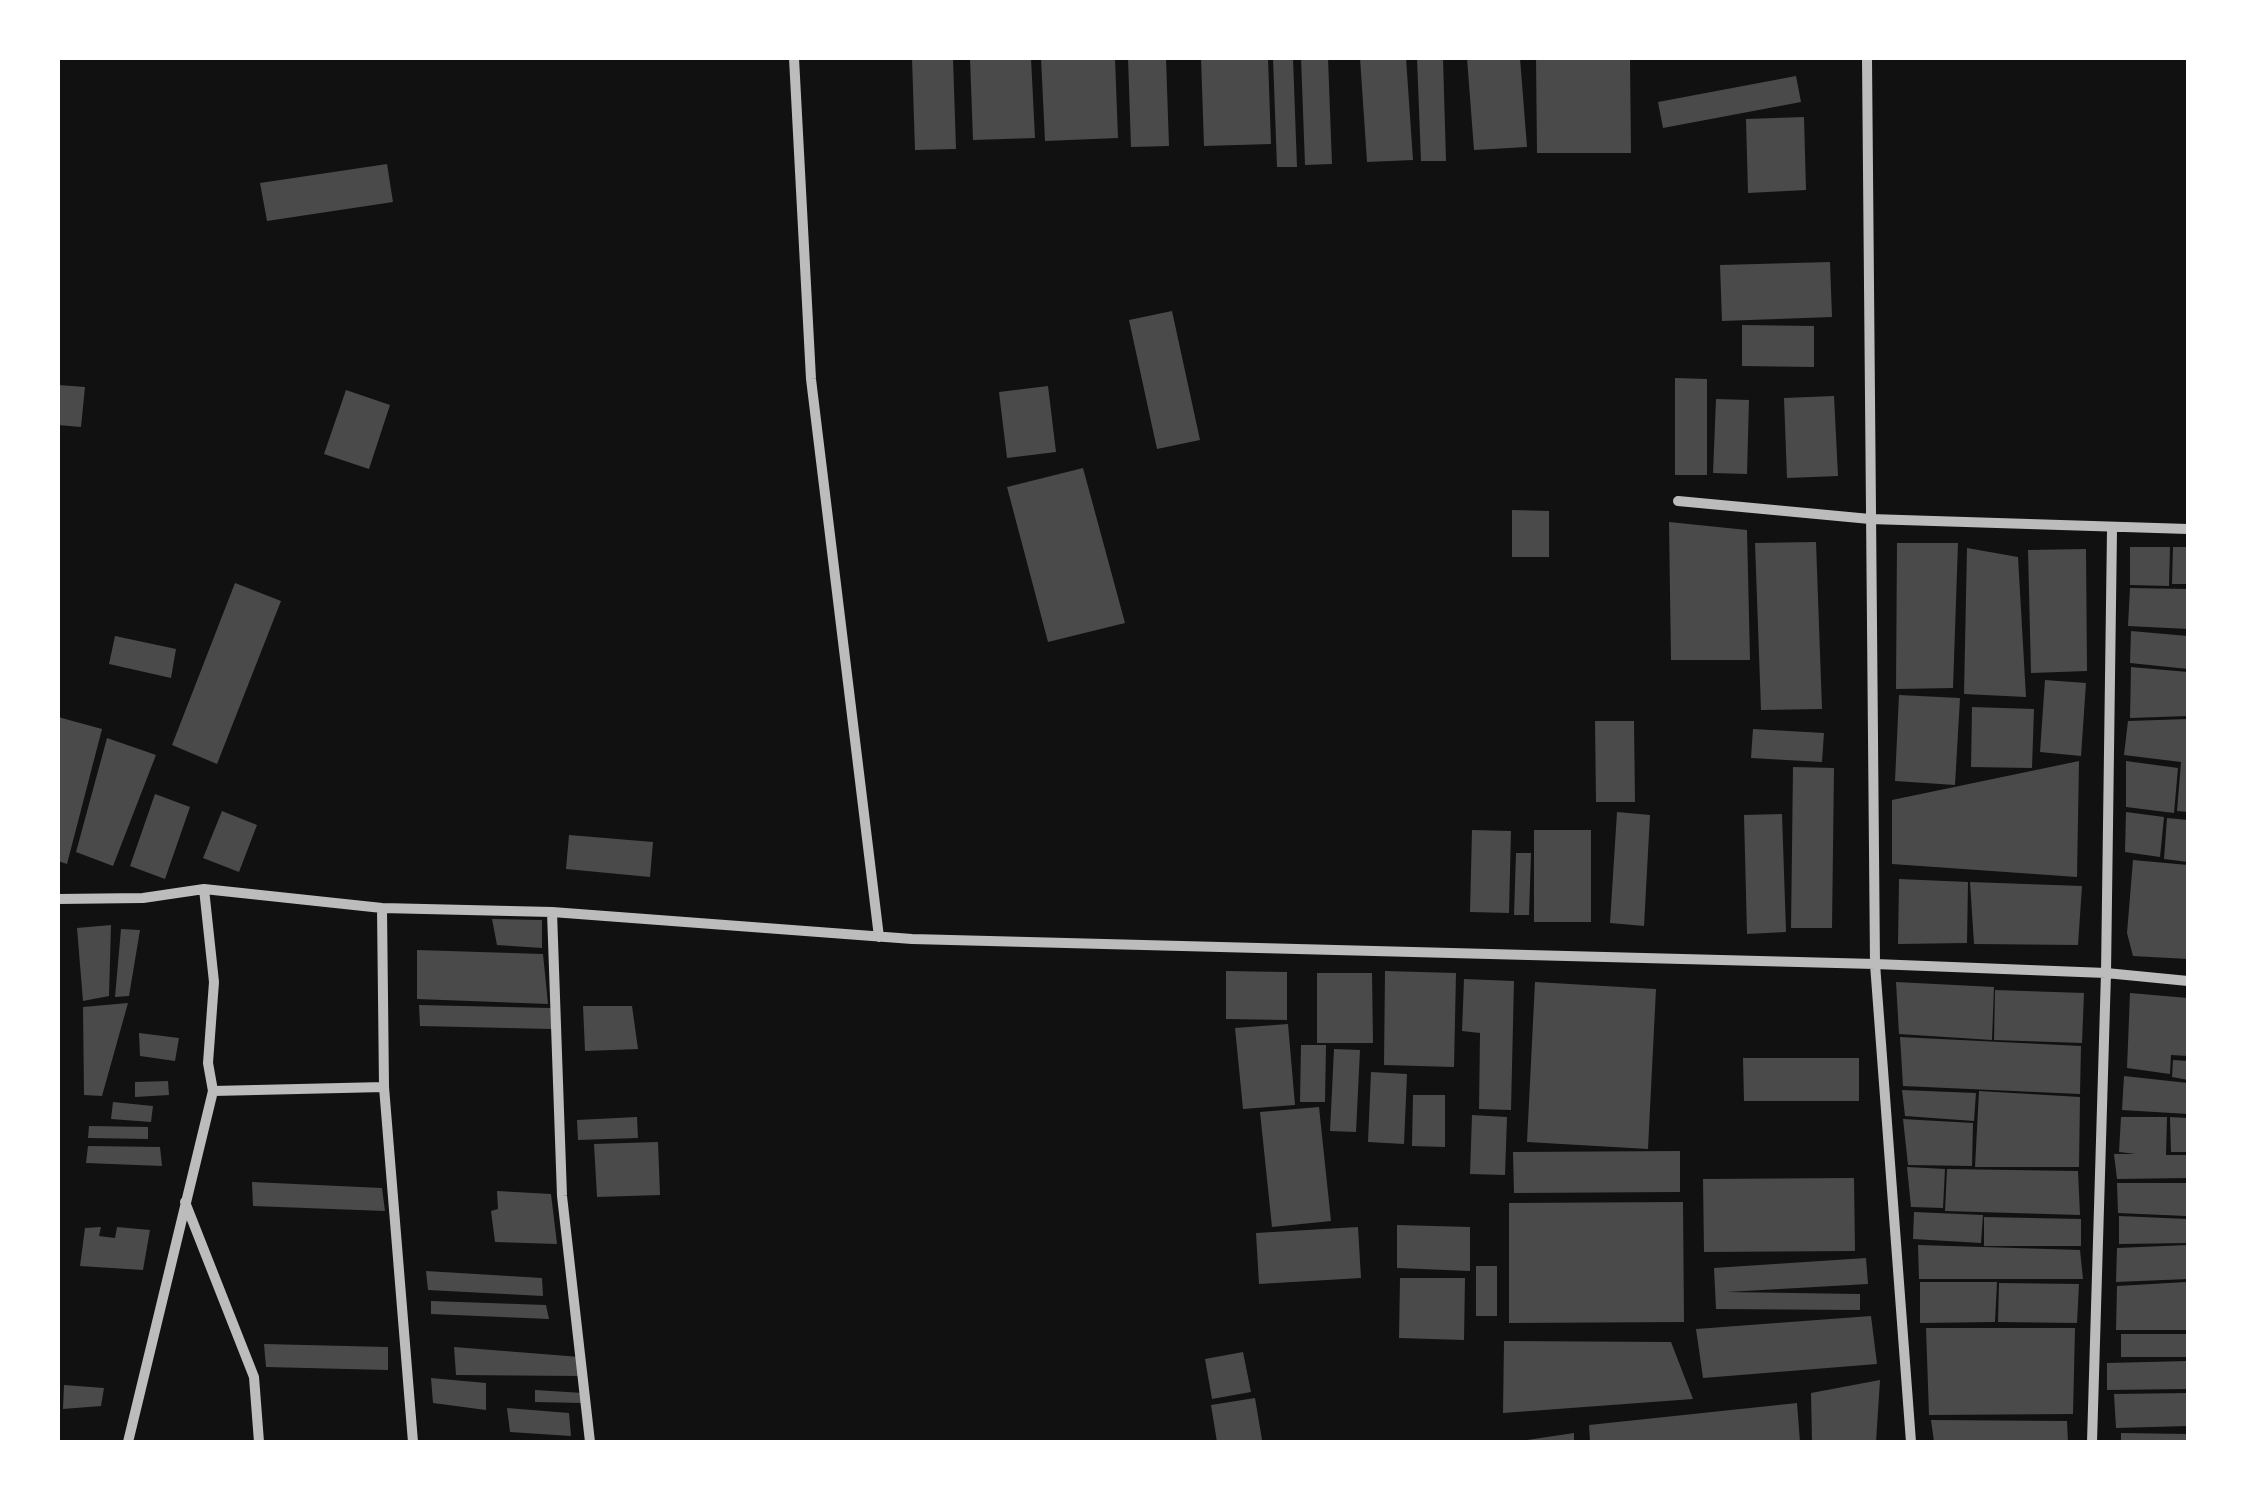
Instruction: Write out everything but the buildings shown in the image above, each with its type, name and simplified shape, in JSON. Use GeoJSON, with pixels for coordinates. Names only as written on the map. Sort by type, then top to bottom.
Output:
{"type":"FeatureCollection","features":[{"type":"Feature","properties":{"kind":"street"},"geometry":{"type":"LineString","coordinates":[[794,58],[811,379],[879,937]]}},
{"type":"Feature","properties":{"kind":"street"},"geometry":{"type":"LineString","coordinates":[[1867,58],[1875,964],[1911,1442]]}},
{"type":"Feature","properties":{"kind":"street"},"geometry":{"type":"LineString","coordinates":[[1678,500],[1870,519],[2112,530],[2188,529]]}},
{"type":"Feature","properties":{"kind":"street"},"geometry":{"type":"LineString","coordinates":[[2092,1442],[2106,973],[2112,530]]}},
{"type":"Feature","properties":{"kind":"street"},"geometry":{"type":"LineString","coordinates":[[58,899],[144,898],[204,889],[382,908],[552,912],[879,937],[1875,964],[2106,973],[2188,981]]}},
{"type":"Feature","properties":{"kind":"street"},"geometry":{"type":"LineString","coordinates":[[128,1442],[213,1091],[208,1063],[214,982],[204,889]]}},
{"type":"Feature","properties":{"kind":"street"},"geometry":{"type":"LineString","coordinates":[[382,908],[384,1088],[413,1442]]}},
{"type":"Feature","properties":{"kind":"street"},"geometry":{"type":"LineString","coordinates":[[552,912],[562,1196],[590,1442]]}},
{"type":"Feature","properties":{"kind":"street"},"geometry":{"type":"LineString","coordinates":[[213,1091],[384,1088]]}},
{"type":"Feature","properties":{"kind":"street"},"geometry":{"type":"LineString","coordinates":[[184,1201],[254,1377],[259,1442]]}}]}
